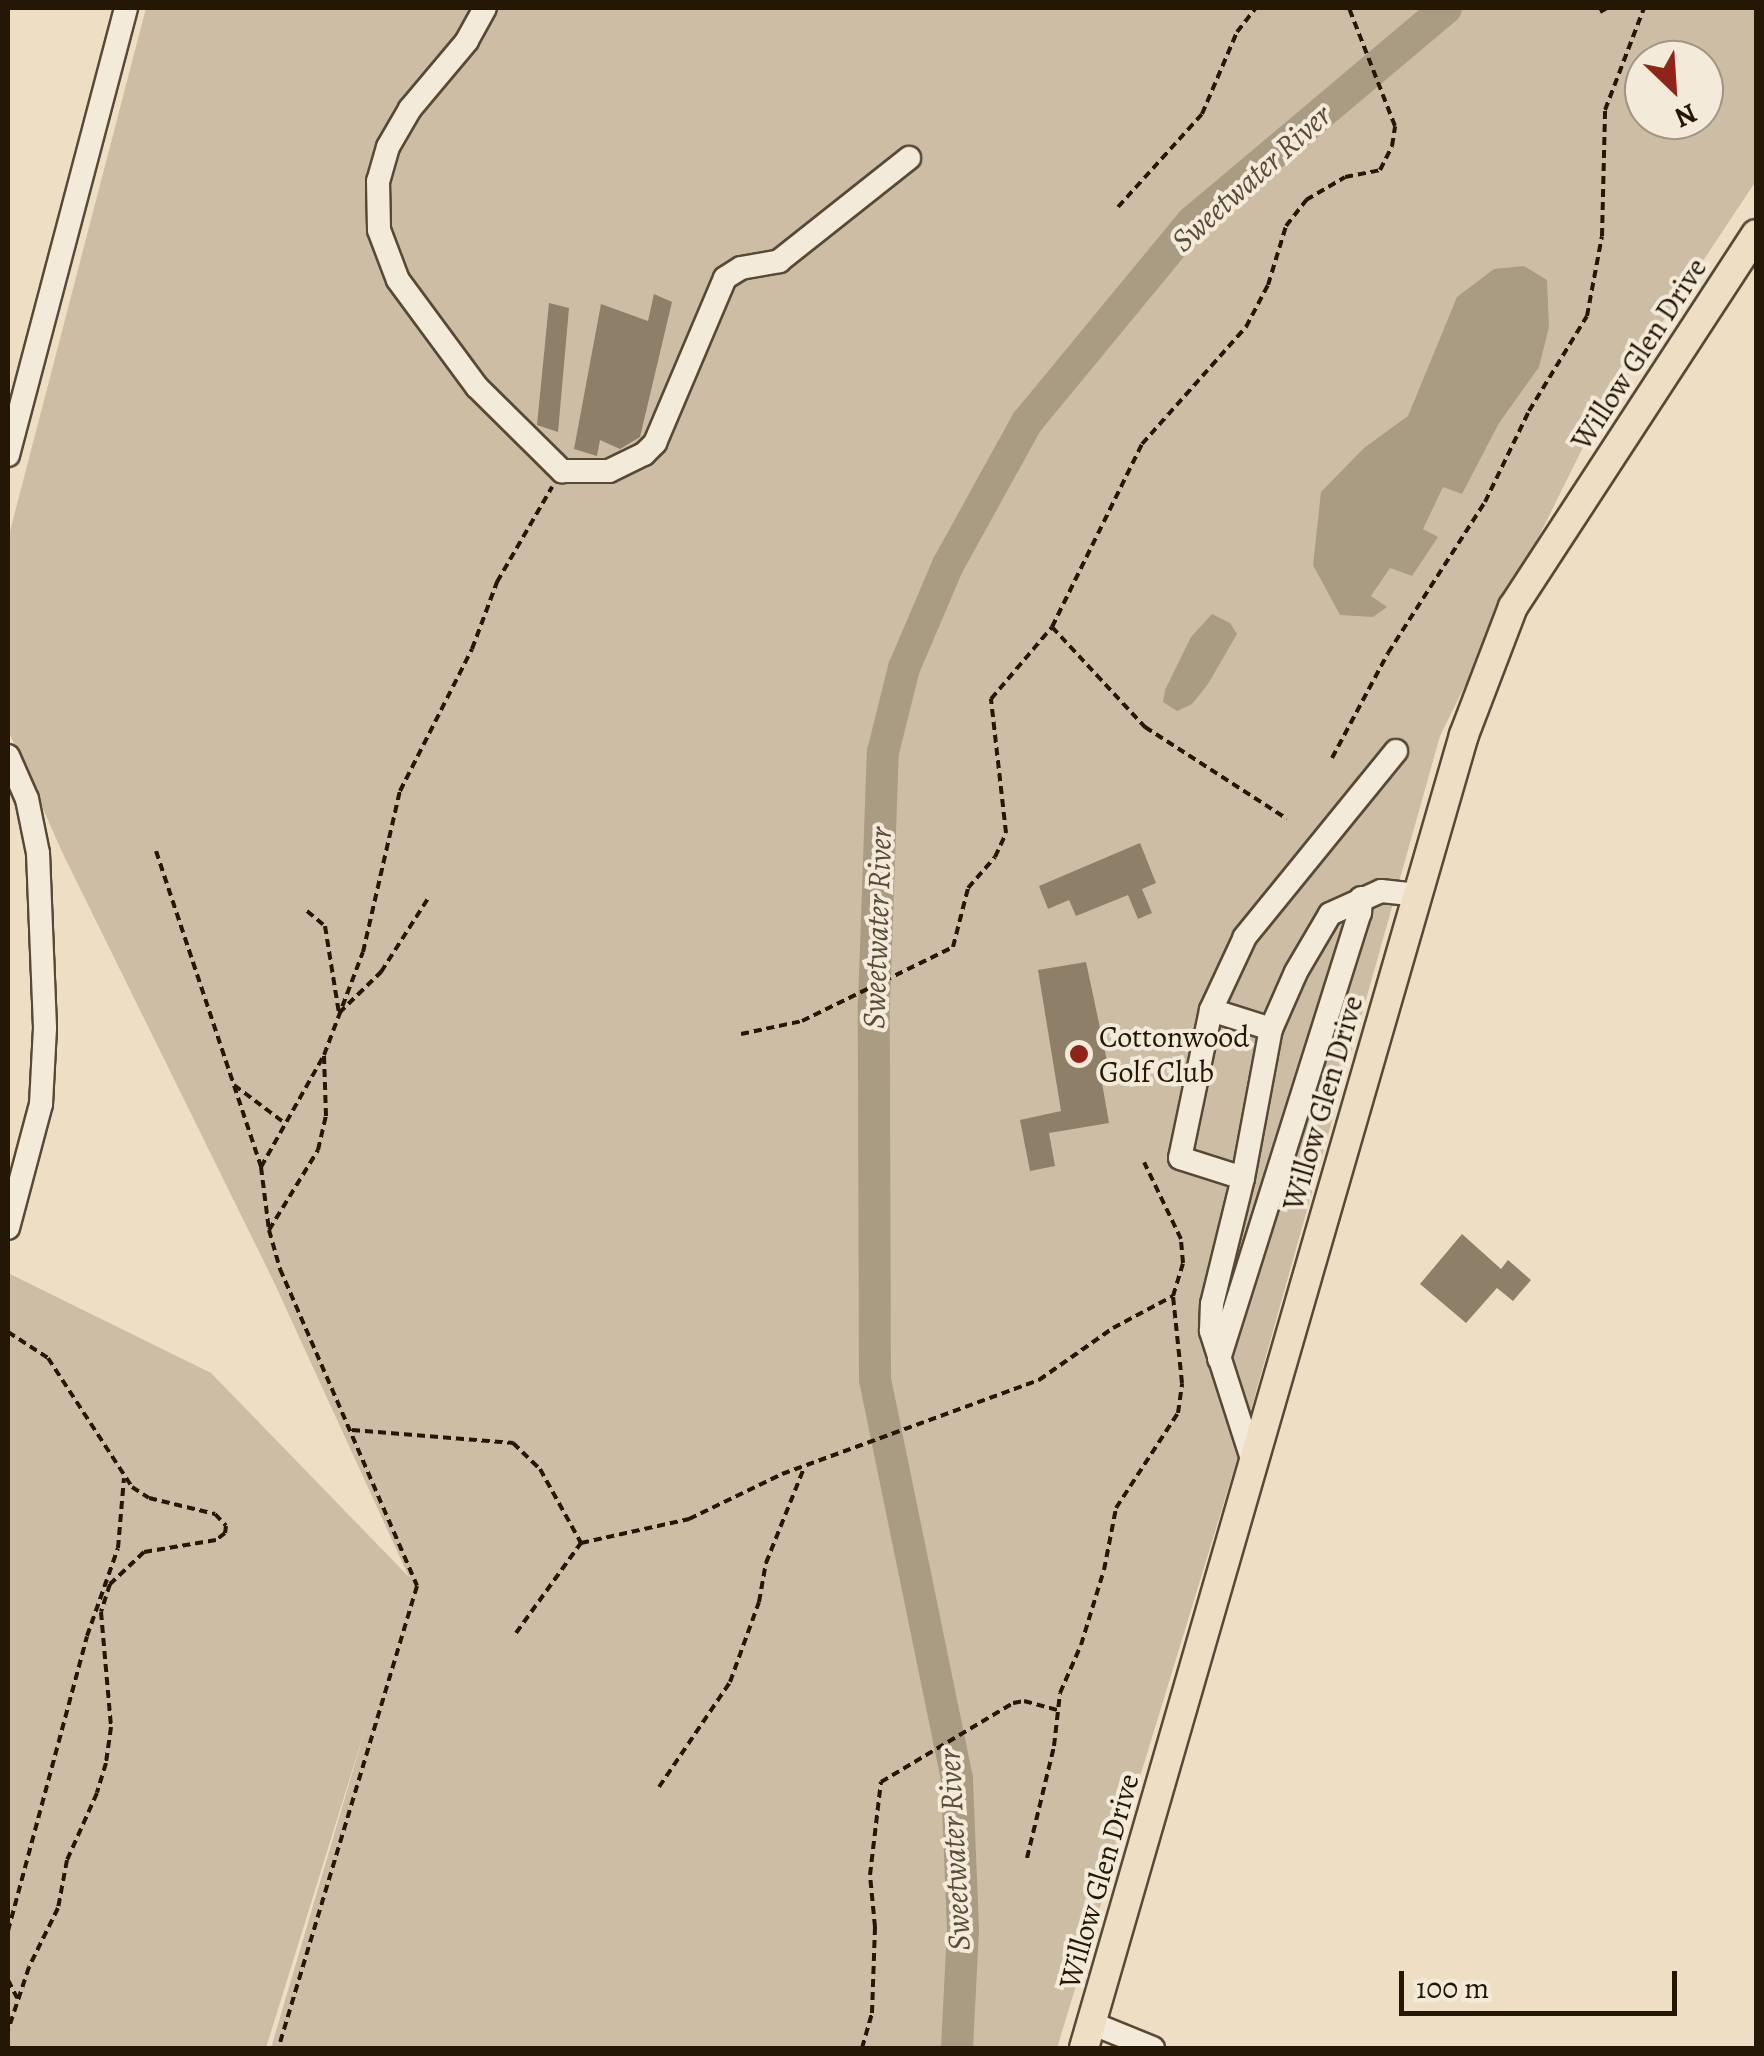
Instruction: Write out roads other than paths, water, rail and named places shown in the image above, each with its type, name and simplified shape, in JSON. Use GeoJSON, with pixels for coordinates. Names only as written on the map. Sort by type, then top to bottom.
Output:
{"type":"FeatureCollection","features":[{"type":"Feature","properties":{"kind":"main road","name":"Willow Glen Drive"},"geometry":{"type":"LineString","coordinates":[[1088,2036],[1464,735],[1513,608],[1756,234]]}},
{"type":"Feature","properties":{"kind":"street"},"geometry":{"type":"LineString","coordinates":[[8,456],[126,8]]}},
{"type":"Feature","properties":{"kind":"street"},"geometry":{"type":"LineString","coordinates":[[485,8],[467,40],[410,109],[393,137],[378,182],[378,230],[398,280],[476,387],[562,470],[609,471],[644,454],[655,443],[725,278],[741,268],[780,261],[909,158]]}},
{"type":"Feature","properties":{"kind":"street"},"geometry":{"type":"LineString","coordinates":[[1244,1178],[1180,1158],[1211,1010],[1245,937],[1396,751]]}},
{"type":"Feature","properties":{"kind":"street"},"geometry":{"type":"LineString","coordinates":[[8,756],[28,799],[38,853],[46,1028],[41,1104],[12,1192],[8,1228]]}},
{"type":"Feature","properties":{"kind":"street"},"geometry":{"type":"LineString","coordinates":[[1253,1462],[1211,1330],[1212,1304],[1244,1178],[1270,1029],[1330,914],[1381,891],[1418,895]]}},
{"type":"Feature","properties":{"kind":"street"},"geometry":{"type":"LineString","coordinates":[[1220,1359],[1360,913],[1361,898]]}},
{"type":"Feature","properties":{"kind":"street"},"geometry":{"type":"LineString","coordinates":[[1211,1010],[1270,1029]]}},
{"type":"Feature","properties":{"kind":"street"},"geometry":{"type":"LineString","coordinates":[[1088,2036],[1153,2048]]}},
{"type":"Feature","properties":{"kind":"waterway","name":"Sweetwater River"},"geometry":{"type":"LineString","coordinates":[[957,2048],[963,1929],[957,1779],[875,1380],[874,1004],[883,752],[904,668],[948,565],[1027,422],[1192,222],[1446,8]]}},
{"type":"Feature","properties":{"kind":"place","name":"Cottonwood Golf Club"},"geometry":{"type":"Point","coordinates":[1079,1054]}}]}
